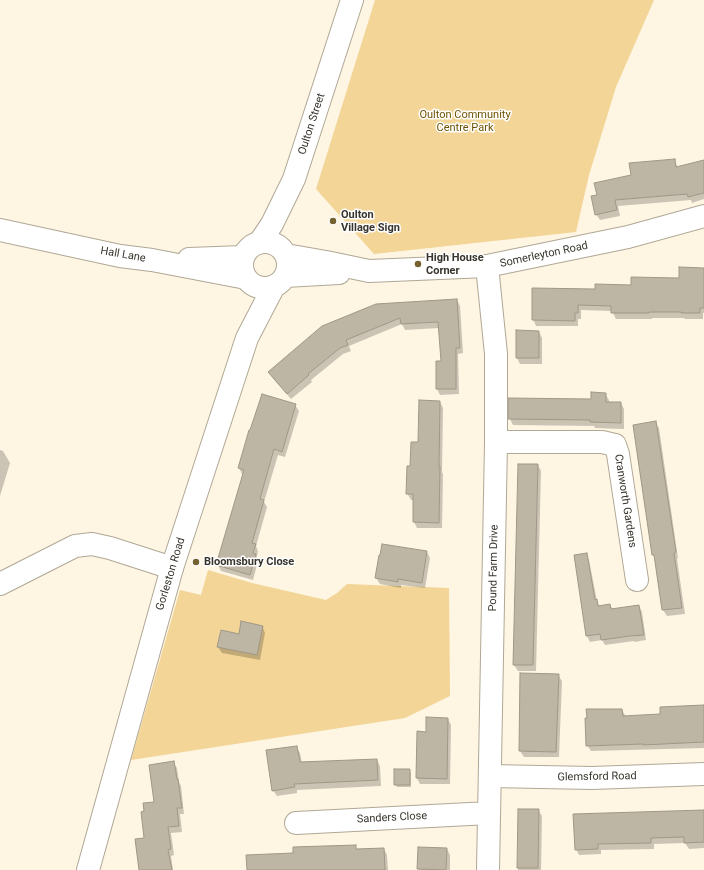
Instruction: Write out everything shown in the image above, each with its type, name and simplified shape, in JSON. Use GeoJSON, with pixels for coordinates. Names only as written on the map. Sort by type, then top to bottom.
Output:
{"type":"FeatureCollection","features":[{"type":"Feature","properties":{"kind":"main road","name":"Oulton Street"},"geometry":{"type":"LineString","coordinates":[[260,242],[272,224],[294,179],[352,0]]}},
{"type":"Feature","properties":{"kind":"main road"},"geometry":{"type":"LineString","coordinates":[[283,251],[294,179]]}},
{"type":"Feature","properties":{"kind":"main road","name":"Somerleyton Road"},"geometry":{"type":"LineString","coordinates":[[283,251],[368,271],[487,266],[628,237],[704,216]]}},
{"type":"Feature","properties":{"kind":"main road","name":"Hall Lane"},"geometry":{"type":"LineString","coordinates":[[0,230],[120,256],[152,260],[248,280]]}},
{"type":"Feature","properties":{"kind":"main road"},"geometry":{"type":"LineString","coordinates":[[280,281],[288,269],[288,262],[283,251],[275,244],[268,242],[260,242],[247,250],[243,257],[243,272],[252,284],[259,287],[267,288],[280,281],[368,271]]}},
{"type":"Feature","properties":{"kind":"main road"},"geometry":{"type":"LineString","coordinates":[[152,260],[243,257]]}},
{"type":"Feature","properties":{"kind":"main road","name":"Pound Farm Drive"},"geometry":{"type":"LineString","coordinates":[[487,266],[496,354],[496,442],[488,870]]}},
{"type":"Feature","properties":{"kind":"main road"},"geometry":{"type":"LineString","coordinates":[[247,338],[248,280]]}},
{"type":"Feature","properties":{"kind":"main road","name":"Gorleston Road"},"geometry":{"type":"LineString","coordinates":[[88,870],[172,568],[247,338],[280,281]]}},
{"type":"Feature","properties":{"kind":"main road","name":"Cranworth Gardens"},"geometry":{"type":"LineString","coordinates":[[496,442],[602,442],[614,445],[618,454],[637,580]]}},
{"type":"Feature","properties":{"kind":"main road"},"geometry":{"type":"LineString","coordinates":[[0,584],[75,546],[92,544],[110,548],[172,568]]}},
{"type":"Feature","properties":{"kind":"main road","name":"Glemsford Road"},"geometry":{"type":"LineString","coordinates":[[490,776],[592,778],[704,774]]}},
{"type":"Feature","properties":{"kind":"main road","name":"Sanders Close"},"geometry":{"type":"LineString","coordinates":[[296,823],[489,813]]}},
{"type":"Feature","properties":{"kind":"green space","name":"Oulton Community Centre Park"},"geometry":{"type":"Polygon","coordinates":[[[375,0],[654,0],[616,87],[589,175],[576,232],[374,254],[316,189],[375,0]]]}},
{"type":"Feature","properties":{"kind":"green space"},"geometry":{"type":"Polygon","coordinates":[[[208,570],[252,583],[326,600],[347,584],[449,588],[450,696],[405,718],[131,760],[180,590],[201,595],[208,570]]]}},
{"type":"Feature","properties":{"kind":"building"},"geometry":{"type":"Polygon","coordinates":[[[675,159],[676,167],[704,160],[704,193],[688,197],[687,194],[615,200],[617,210],[595,215],[591,196],[597,195],[594,183],[631,175],[629,163],[675,159]]]}},
{"type":"Feature","properties":{"kind":"building"},"geometry":{"type":"Polygon","coordinates":[[[679,267],[704,268],[704,308],[700,308],[700,313],[611,313],[611,306],[578,305],[578,313],[575,313],[575,321],[532,320],[532,288],[595,289],[595,284],[631,285],[631,277],[679,278],[679,267]]]}},
{"type":"Feature","properties":{"kind":"building"},"geometry":{"type":"Polygon","coordinates":[[[457,299],[460,348],[456,348],[456,389],[436,389],[436,361],[441,361],[438,322],[401,324],[400,318],[346,340],[348,345],[340,348],[308,374],[309,375],[287,394],[268,372],[322,326],[376,304],[457,299]]]}},
{"type":"Feature","properties":{"kind":"building"},"geometry":{"type":"Polygon","coordinates":[[[516,330],[539,331],[539,358],[516,358],[516,330]]]}},
{"type":"Feature","properties":{"kind":"building"},"geometry":{"type":"Polygon","coordinates":[[[591,392],[606,393],[606,402],[621,402],[621,423],[590,422],[590,420],[508,419],[508,398],[591,399],[591,392]]]}},
{"type":"Feature","properties":{"kind":"building"},"geometry":{"type":"Polygon","coordinates":[[[262,394],[296,404],[282,452],[274,449],[260,499],[264,500],[252,543],[256,544],[253,553],[256,554],[250,575],[216,565],[244,470],[238,468],[249,430],[262,394]]]}},
{"type":"Feature","properties":{"kind":"building"},"geometry":{"type":"Polygon","coordinates":[[[419,400],[440,401],[439,523],[413,522],[413,494],[406,494],[407,466],[410,466],[411,442],[418,442],[419,400]]]}},
{"type":"Feature","properties":{"kind":"building"},"geometry":{"type":"Polygon","coordinates":[[[656,421],[676,552],[674,553],[682,608],[662,610],[654,555],[652,555],[633,425],[656,421]]]}},
{"type":"Feature","properties":{"kind":"building"},"geometry":{"type":"Polygon","coordinates":[[[518,464],[538,464],[533,665],[513,665],[518,464]]]}},
{"type":"Feature","properties":{"kind":"building"},"geometry":{"type":"Polygon","coordinates":[[[382,544],[427,551],[422,583],[398,579],[398,582],[375,578],[382,544]]]}},
{"type":"Feature","properties":{"kind":"building"},"geometry":{"type":"Polygon","coordinates":[[[587,553],[595,600],[597,599],[598,606],[610,604],[611,609],[639,605],[644,635],[601,640],[600,634],[586,636],[574,555],[587,553]]]}},
{"type":"Feature","properties":{"kind":"building"},"geometry":{"type":"Polygon","coordinates":[[[241,621],[263,626],[257,655],[217,647],[221,630],[239,634],[241,621]]]}},
{"type":"Feature","properties":{"kind":"building"},"geometry":{"type":"Polygon","coordinates":[[[520,673],[559,674],[556,752],[519,751],[520,673]]]}},
{"type":"Feature","properties":{"kind":"building"},"geometry":{"type":"Polygon","coordinates":[[[704,705],[704,742],[586,746],[586,709],[622,709],[623,716],[660,714],[660,707],[704,705]]]}},
{"type":"Feature","properties":{"kind":"building"},"geometry":{"type":"Polygon","coordinates":[[[426,717],[448,718],[447,779],[416,778],[417,731],[426,732],[426,717]]]}},
{"type":"Feature","properties":{"kind":"building"},"geometry":{"type":"Polygon","coordinates":[[[297,746],[300,762],[377,759],[378,780],[294,784],[295,787],[272,791],[266,750],[297,746]]]}},
{"type":"Feature","properties":{"kind":"building"},"geometry":{"type":"Polygon","coordinates":[[[174,761],[182,808],[177,808],[179,826],[168,827],[171,849],[168,850],[172,870],[139,870],[135,839],[144,838],[141,812],[144,811],[143,803],[154,802],[149,765],[174,761]]]}},
{"type":"Feature","properties":{"kind":"building"},"geometry":{"type":"Polygon","coordinates":[[[394,769],[410,769],[410,785],[394,785],[394,769]]]}},
{"type":"Feature","properties":{"kind":"building"},"geometry":{"type":"Polygon","coordinates":[[[518,809],[539,809],[538,868],[517,868],[518,809]]]}},
{"type":"Feature","properties":{"kind":"building"},"geometry":{"type":"Polygon","coordinates":[[[704,810],[704,842],[684,843],[684,837],[651,838],[651,843],[598,844],[598,849],[575,850],[573,814],[704,810]]]}},
{"type":"Feature","properties":{"kind":"building"},"geometry":{"type":"Polygon","coordinates":[[[356,845],[356,849],[384,848],[385,870],[247,870],[246,855],[293,853],[293,847],[356,845]]]}},
{"type":"Feature","properties":{"kind":"building"},"geometry":{"type":"Polygon","coordinates":[[[418,847],[447,848],[446,870],[417,869],[418,847]]]}},
{"type":"Feature","properties":{"kind":"place","name":"Oulton Village Sign"},"geometry":{"type":"Point","coordinates":[333,221]}},
{"type":"Feature","properties":{"kind":"place","name":"High House Corner"},"geometry":{"type":"Point","coordinates":[418,264]}},
{"type":"Feature","properties":{"kind":"place","name":"Bloomsbury Close"},"geometry":{"type":"Point","coordinates":[196,562]}}]}
